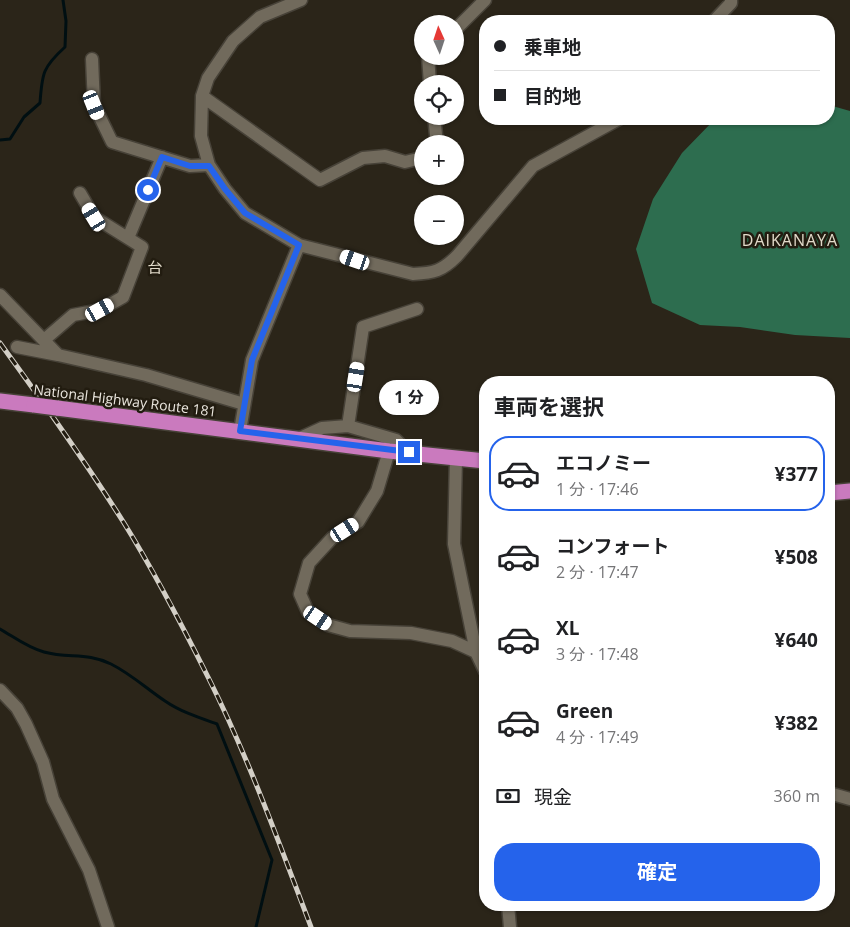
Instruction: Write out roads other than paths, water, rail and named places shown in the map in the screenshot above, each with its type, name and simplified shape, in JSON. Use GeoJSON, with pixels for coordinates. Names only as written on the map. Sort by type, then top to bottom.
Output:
{"type":"FeatureCollection","features":[{"type":"Feature","properties":{"kind":"highway","name":"National Highway Route 181"},"geometry":{"type":"LineString","coordinates":[[0,400],[389,451],[479,460]]}},
{"type":"Feature","properties":{"kind":"highway"},"geometry":{"type":"LineString","coordinates":[[835,493],[850,492]]}},
{"type":"Feature","properties":{"kind":"street"},"geometry":{"type":"LineString","coordinates":[[301,0],[260,17],[233,41],[208,78],[202,96],[201,136],[209,166],[245,213],[299,245],[413,274],[429,273],[446,267],[533,166],[608,125]]}},
{"type":"Feature","properties":{"kind":"street"},"geometry":{"type":"LineString","coordinates":[[464,21],[486,0]]}},
{"type":"Feature","properties":{"kind":"street"},"geometry":{"type":"LineString","coordinates":[[720,15],[731,3],[731,0]]}},
{"type":"Feature","properties":{"kind":"street"},"geometry":{"type":"LineString","coordinates":[[92,59],[94,105],[112,142],[190,166],[209,166]]}},
{"type":"Feature","properties":{"kind":"street"},"geometry":{"type":"LineString","coordinates":[[202,96],[320,180],[363,158],[386,156],[405,162],[414,160]]}},
{"type":"Feature","properties":{"kind":"street"},"geometry":{"type":"LineString","coordinates":[[128,238],[162,157]]}},
{"type":"Feature","properties":{"kind":"street"},"geometry":{"type":"LineString","coordinates":[[44,340],[73,315],[100,310],[123,297],[142,247],[94,217],[80,194]]}},
{"type":"Feature","properties":{"kind":"street"},"geometry":{"type":"LineString","coordinates":[[240,431],[252,360],[299,245]]}},
{"type":"Feature","properties":{"kind":"street"},"geometry":{"type":"LineString","coordinates":[[0,295],[58,356]]}},
{"type":"Feature","properties":{"kind":"street"},"geometry":{"type":"LineString","coordinates":[[348,426],[363,327],[417,309]]}},
{"type":"Feature","properties":{"kind":"street"},"geometry":{"type":"LineString","coordinates":[[17,347],[146,374],[244,404]]}},
{"type":"Feature","properties":{"kind":"street"},"geometry":{"type":"LineString","coordinates":[[298,439],[322,428],[348,426],[396,440],[409,452]]}},
{"type":"Feature","properties":{"kind":"street"},"geometry":{"type":"LineString","coordinates":[[389,451],[377,491],[358,522],[332,538],[309,563],[300,594],[308,612],[328,625],[350,631],[383,631],[452,641],[476,652]]}},
{"type":"Feature","properties":{"kind":"street"},"geometry":{"type":"LineString","coordinates":[[456,458],[454,544],[476,652],[479,658]]}},
{"type":"Feature","properties":{"kind":"street"},"geometry":{"type":"LineString","coordinates":[[0,690],[17,708],[30,731],[43,762],[53,799],[89,870],[108,927]]}},
{"type":"Feature","properties":{"kind":"street"},"geometry":{"type":"LineString","coordinates":[[835,795],[850,799]]}},
{"type":"Feature","properties":{"kind":"street"},"geometry":{"type":"LineString","coordinates":[[509,911],[510,927]]}},
{"type":"Feature","properties":{"kind":"waterway"},"geometry":{"type":"LineString","coordinates":[[0,140],[10,139],[24,117],[40,103],[45,71],[52,60],[65,47],[66,21],[63,0]]}},
{"type":"Feature","properties":{"kind":"waterway"},"geometry":{"type":"LineString","coordinates":[[0,629],[38,650],[53,654],[102,660],[125,672],[171,705],[217,724],[272,860],[256,927]]}},
{"type":"Feature","properties":{"kind":"railway"},"geometry":{"type":"LineString","coordinates":[[0,343],[64,432],[109,500],[168,600],[224,709],[263,802],[311,927]]}},
{"type":"Feature","properties":{"kind":"district","name":"DAIKANAYA"},"geometry":{"type":"Point","coordinates":[790,240]}},
{"type":"Feature","properties":{"kind":"district","name":"台"},"geometry":{"type":"Point","coordinates":[155,267]}}]}
